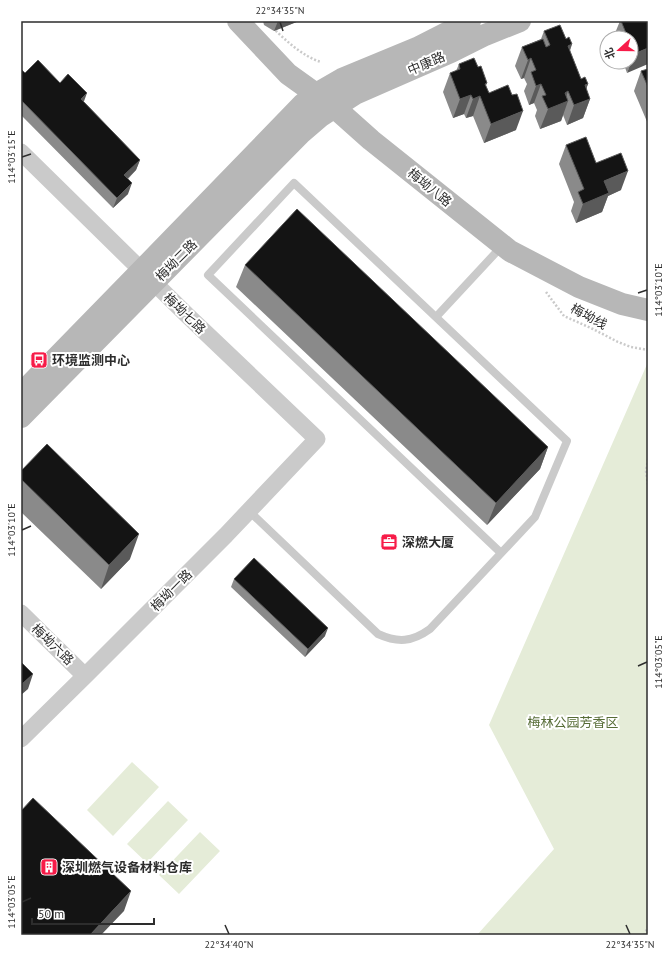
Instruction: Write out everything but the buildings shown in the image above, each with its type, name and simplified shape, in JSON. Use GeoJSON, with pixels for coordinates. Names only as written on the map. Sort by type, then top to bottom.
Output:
{"type":"FeatureCollection","features":[{"type":"Feature","properties":{"kind":"street","name":"梅坳八路"},"geometry":{"type":"LineString","coordinates":[[238,21],[288,74],[334,107],[371,140],[510,251],[579,287],[622,304],[648,310]]}},
{"type":"Feature","properties":{"kind":"street","name":"中康路"},"geometry":{"type":"LineString","coordinates":[[316,94],[342,79],[417,48],[470,21]]}},
{"type":"Feature","properties":{"kind":"street","name":"中康路"},"geometry":{"type":"LineString","coordinates":[[334,107],[355,94],[451,52],[485,35],[520,21]]}},
{"type":"Feature","properties":{"kind":"street","name":"梅坳二路"},"geometry":{"type":"LineString","coordinates":[[21,417],[292,114],[316,94]]}},
{"type":"Feature","properties":{"kind":"street","name":"梅坳二路"},"geometry":{"type":"LineString","coordinates":[[21,394],[300,134],[334,107]]}},
{"type":"Feature","properties":{"kind":"street","name":"梅坳七路"},"geometry":{"type":"LineString","coordinates":[[21,152],[188,316],[317,439]]}},
{"type":"Feature","properties":{"kind":"street","name":"梅坳一路"},"geometry":{"type":"LineString","coordinates":[[21,739],[226,535],[317,439]]}},
{"type":"Feature","properties":{"kind":"street","name":"梅坳六路"},"geometry":{"type":"LineString","coordinates":[[21,613],[85,676]]}},
{"type":"Feature","properties":{"kind":"lane"},"geometry":{"type":"LineString","coordinates":[[249,511],[378,634],[395,640],[405,640],[422,635],[430,629],[502,553],[535,517],[567,441],[294,183],[208,274],[502,553]]}},
{"type":"Feature","properties":{"kind":"lane"},"geometry":{"type":"LineString","coordinates":[[436,317],[502,245]]}},
{"type":"Feature","properties":{"kind":"path"},"geometry":{"type":"LineString","coordinates":[[271,26],[307,56],[321,62]]}},
{"type":"Feature","properties":{"kind":"path","name":"梅坳线"},"geometry":{"type":"LineString","coordinates":[[545,290],[564,316],[630,347],[648,350]]}},
{"type":"Feature","properties":{"kind":"path"},"geometry":{"type":"LineString","coordinates":[[648,459],[646,471],[648,485]]}},
{"type":"Feature","properties":{"kind":"path"},"geometry":{"type":"LineString","coordinates":[[644,935],[648,927]]}},
{"type":"Feature","properties":{"kind":"green space","name":"梅林公园芳香区"},"geometry":{"type":"Polygon","coordinates":[[[648,362],[648,935],[477,935],[554,849],[489,725],[648,362]]]}},
{"type":"Feature","properties":{"kind":"green space"},"geometry":{"type":"Polygon","coordinates":[[[132,762],[159,787],[113,836],[87,810],[132,762]]]}},
{"type":"Feature","properties":{"kind":"green space"},"geometry":{"type":"Polygon","coordinates":[[[168,801],[188,820],[147,863],[127,844],[168,801]]]}},
{"type":"Feature","properties":{"kind":"green space"},"geometry":{"type":"Polygon","coordinates":[[[200,832],[220,851],[179,894],[159,875],[200,832]]]}},
{"type":"Feature","properties":{"kind":"place","name":"环境监测中心"},"geometry":{"type":"Point","coordinates":[39,360]}},
{"type":"Feature","properties":{"kind":"place","name":"深燃大厦"},"geometry":{"type":"Point","coordinates":[389,542]}},
{"type":"Feature","properties":{"kind":"place","name":"深圳燃气设备材料仓库"},"geometry":{"type":"Point","coordinates":[49,867]}}]}
